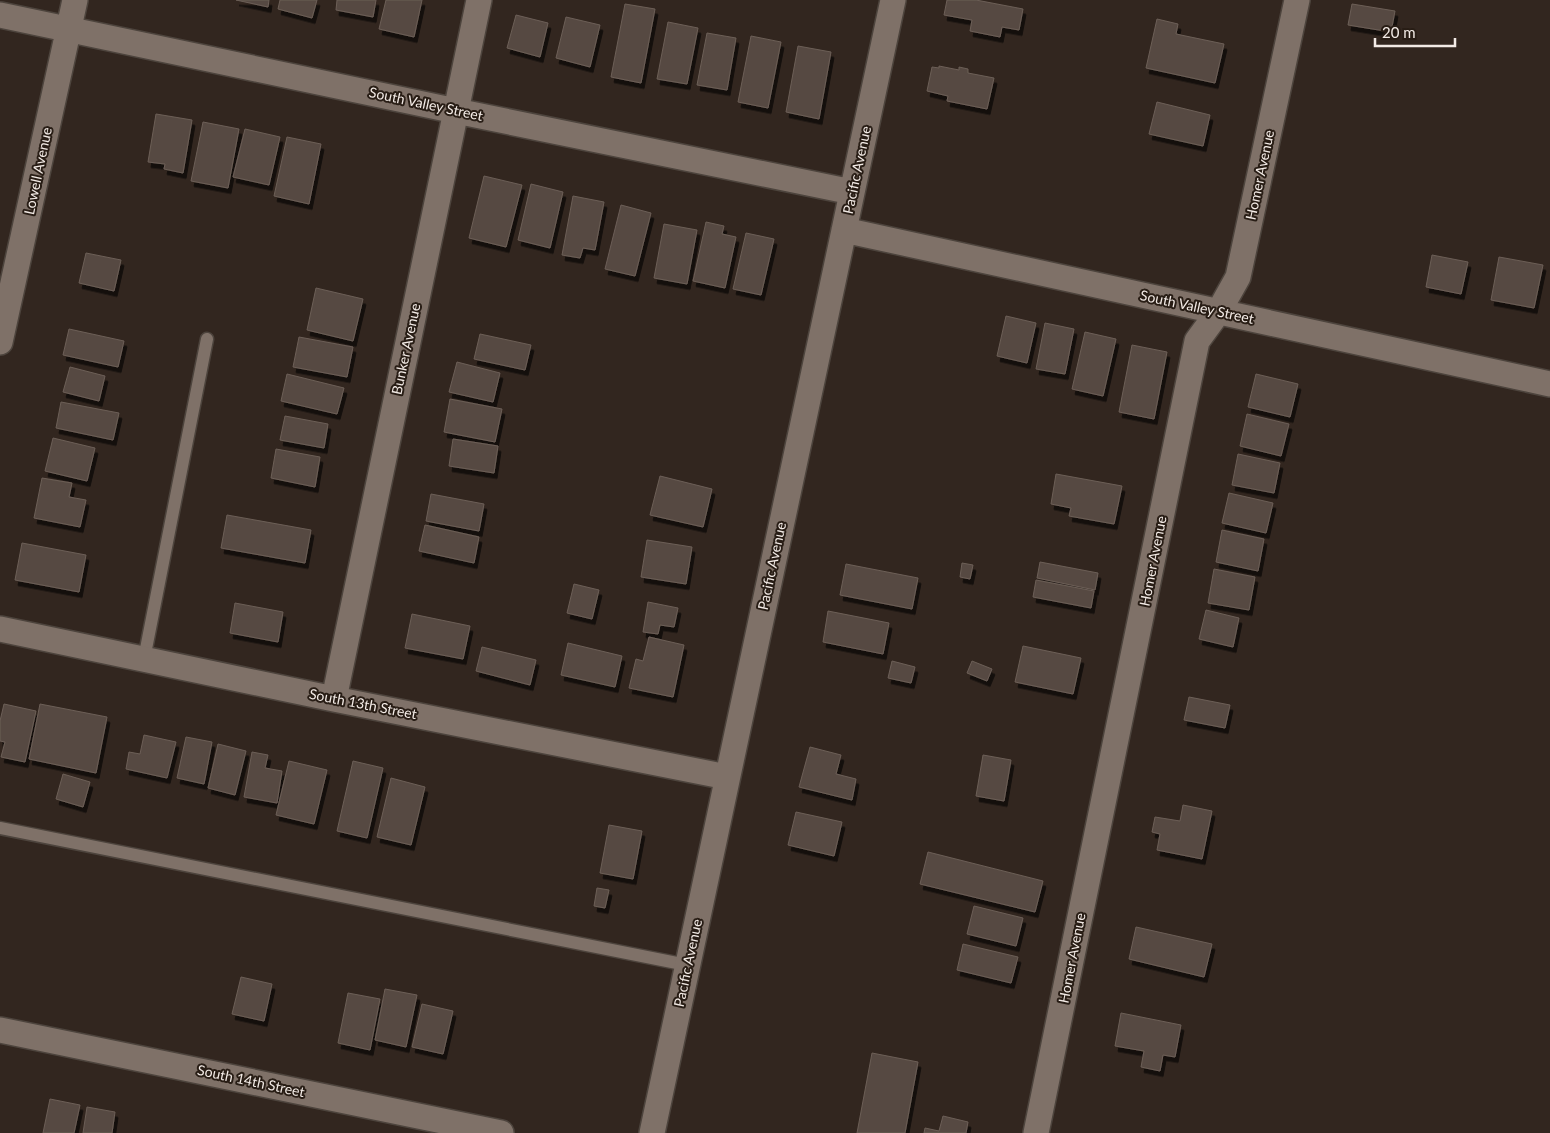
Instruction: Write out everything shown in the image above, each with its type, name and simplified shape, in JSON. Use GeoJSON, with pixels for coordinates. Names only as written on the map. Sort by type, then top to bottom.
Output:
{"type":"FeatureCollection","features":[{"type":"Feature","properties":{"kind":"street","name":"Lowell Avenue"},"geometry":{"type":"LineString","coordinates":[[0,342],[75,0]]}},
{"type":"Feature","properties":{"kind":"street","name":"Bunker Avenue"},"geometry":{"type":"LineString","coordinates":[[334,698],[479,0]]}},
{"type":"Feature","properties":{"kind":"street","name":"Pacific Avenue"},"geometry":{"type":"LineString","coordinates":[[652,1133],[893,0]]}},
{"type":"Feature","properties":{"kind":"street","name":"Homer Avenue"},"geometry":{"type":"LineString","coordinates":[[1036,1133],[1197,341],[1219,311],[1238,277],[1297,0]]}},
{"type":"Feature","properties":{"kind":"street","name":"South Valley Street"},"geometry":{"type":"LineString","coordinates":[[0,15],[852,192]]}},
{"type":"Feature","properties":{"kind":"street","name":"South Valley Street"},"geometry":{"type":"LineString","coordinates":[[844,230],[1550,384]]}},
{"type":"Feature","properties":{"kind":"street","name":"South 13th Street"},"geometry":{"type":"LineString","coordinates":[[0,629],[727,778]]}},
{"type":"Feature","properties":{"kind":"street","name":"South 14th Street"},"geometry":{"type":"LineString","coordinates":[[0,1030],[501,1133]]}},
{"type":"Feature","properties":{"kind":"lane"},"geometry":{"type":"LineString","coordinates":[[144,659],[208,339]]}},
{"type":"Feature","properties":{"kind":"lane"},"geometry":{"type":"LineString","coordinates":[[0,828],[687,965]]}},
{"type":"Feature","properties":{"kind":"building"},"geometry":{"type":"Polygon","coordinates":[[[236,0],[269,0],[268,7],[236,0]]]}},
{"type":"Feature","properties":{"kind":"building"},"geometry":{"type":"Polygon","coordinates":[[[280,0],[317,0],[312,18],[278,9],[280,0]]]}},
{"type":"Feature","properties":{"kind":"building"},"geometry":{"type":"Polygon","coordinates":[[[337,0],[376,0],[373,17],[336,10],[337,0]]]}},
{"type":"Feature","properties":{"kind":"building"},"geometry":{"type":"Polygon","coordinates":[[[386,0],[422,0],[414,37],[379,29],[386,0]]]}},
{"type":"Feature","properties":{"kind":"building"},"geometry":{"type":"Polygon","coordinates":[[[947,0],[976,0],[1023,9],[1019,30],[1002,27],[1000,37],[970,31],[972,20],[944,15],[947,0]]]}},
{"type":"Feature","properties":{"kind":"building"},"geometry":{"type":"Polygon","coordinates":[[[625,4],[655,9],[641,83],[611,77],[625,4]]]}},
{"type":"Feature","properties":{"kind":"building"},"geometry":{"type":"Polygon","coordinates":[[[1352,4],[1395,11],[1391,32],[1348,25],[1352,4]]]}},
{"type":"Feature","properties":{"kind":"building"},"geometry":{"type":"Polygon","coordinates":[[[516,15],[548,23],[540,57],[507,48],[516,15]]]}},
{"type":"Feature","properties":{"kind":"building"},"geometry":{"type":"Polygon","coordinates":[[[566,17],[600,25],[590,67],[556,58],[566,17]]]}},
{"type":"Feature","properties":{"kind":"building"},"geometry":{"type":"Polygon","coordinates":[[[1157,19],[1178,24],[1176,34],[1224,44],[1215,83],[1146,68],[1157,19]]]}},
{"type":"Feature","properties":{"kind":"building"},"geometry":{"type":"Polygon","coordinates":[[[668,22],[698,28],[687,84],[657,79],[668,22]]]}},
{"type":"Feature","properties":{"kind":"building"},"geometry":{"type":"Polygon","coordinates":[[[707,33],[736,38],[727,90],[697,85],[707,33]]]}},
{"type":"Feature","properties":{"kind":"building"},"geometry":{"type":"Polygon","coordinates":[[[751,36],[781,42],[768,108],[738,102],[751,36]]]}},
{"type":"Feature","properties":{"kind":"building"},"geometry":{"type":"Polygon","coordinates":[[[798,46],[831,52],[819,119],[786,112],[798,46]]]}},
{"type":"Feature","properties":{"kind":"building"},"geometry":{"type":"Polygon","coordinates":[[[939,66],[959,70],[959,67],[968,69],[968,73],[994,78],[987,109],[947,101],[948,96],[927,91],[932,67],[939,68],[939,66]]]}},
{"type":"Feature","properties":{"kind":"building"},"geometry":{"type":"Polygon","coordinates":[[[1157,102],[1210,115],[1203,146],[1149,134],[1157,102]]]}},
{"type":"Feature","properties":{"kind":"building"},"geometry":{"type":"Polygon","coordinates":[[[156,114],[192,120],[183,173],[164,169],[165,164],[148,162],[156,114]]]}},
{"type":"Feature","properties":{"kind":"building"},"geometry":{"type":"Polygon","coordinates":[[[203,122],[239,129],[228,188],[191,181],[203,122]]]}},
{"type":"Feature","properties":{"kind":"building"},"geometry":{"type":"Polygon","coordinates":[[[245,129],[280,137],[269,185],[233,177],[245,129]]]}},
{"type":"Feature","properties":{"kind":"building"},"geometry":{"type":"Polygon","coordinates":[[[287,137],[321,144],[309,204],[274,196],[287,137]]]}},
{"type":"Feature","properties":{"kind":"building"},"geometry":{"type":"Polygon","coordinates":[[[484,176],[522,185],[506,247],[469,238],[484,176]]]}},
{"type":"Feature","properties":{"kind":"building"},"geometry":{"type":"Polygon","coordinates":[[[531,184],[563,192],[550,248],[518,240],[531,184]]]}},
{"type":"Feature","properties":{"kind":"building"},"geometry":{"type":"Polygon","coordinates":[[[573,196],[604,202],[595,250],[583,248],[580,258],[562,255],[573,196]]]}},
{"type":"Feature","properties":{"kind":"building"},"geometry":{"type":"Polygon","coordinates":[[[621,205],[651,213],[635,276],[605,269],[621,205]]]}},
{"type":"Feature","properties":{"kind":"building"},"geometry":{"type":"Polygon","coordinates":[[[706,222],[724,226],[722,234],[736,237],[725,288],[693,281],[706,222]]]}},
{"type":"Feature","properties":{"kind":"building"},"geometry":{"type":"Polygon","coordinates":[[[664,224],[697,230],[687,284],[654,278],[664,224]]]}},
{"type":"Feature","properties":{"kind":"building"},"geometry":{"type":"Polygon","coordinates":[[[746,233],[774,239],[761,295],[733,289],[746,233]]]}},
{"type":"Feature","properties":{"kind":"building"},"geometry":{"type":"Polygon","coordinates":[[[86,253],[121,260],[114,291],[79,283],[86,253]]]}},
{"type":"Feature","properties":{"kind":"building"},"geometry":{"type":"Polygon","coordinates":[[[1432,255],[1468,262],[1461,294],[1426,287],[1432,255]]]}},
{"type":"Feature","properties":{"kind":"building"},"geometry":{"type":"Polygon","coordinates":[[[1499,257],[1543,265],[1534,308],[1491,300],[1499,257]]]}},
{"type":"Feature","properties":{"kind":"building"},"geometry":{"type":"Polygon","coordinates":[[[316,288],[363,299],[353,341],[307,330],[316,288]]]}},
{"type":"Feature","properties":{"kind":"building"},"geometry":{"type":"Polygon","coordinates":[[[1006,316],[1036,323],[1027,363],[997,356],[1006,316]]]}},
{"type":"Feature","properties":{"kind":"building"},"geometry":{"type":"Polygon","coordinates":[[[1045,323],[1074,329],[1065,374],[1036,369],[1045,323]]]}},
{"type":"Feature","properties":{"kind":"building"},"geometry":{"type":"Polygon","coordinates":[[[69,329],[124,341],[118,367],[63,355],[69,329]]]}},
{"type":"Feature","properties":{"kind":"building"},"geometry":{"type":"Polygon","coordinates":[[[1085,332],[1116,339],[1103,396],[1072,389],[1085,332]]]}},
{"type":"Feature","properties":{"kind":"building"},"geometry":{"type":"Polygon","coordinates":[[[480,334],[531,345],[525,370],[474,359],[480,334]]]}},
{"type":"Feature","properties":{"kind":"building"},"geometry":{"type":"Polygon","coordinates":[[[299,337],[353,347],[347,377],[293,367],[299,337]]]}},
{"type":"Feature","properties":{"kind":"building"},"geometry":{"type":"Polygon","coordinates":[[[1132,345],[1167,352],[1154,419],[1119,412],[1132,345]]]}},
{"type":"Feature","properties":{"kind":"building"},"geometry":{"type":"Polygon","coordinates":[[[457,362],[500,373],[493,402],[449,392],[457,362]]]}},
{"type":"Feature","properties":{"kind":"building"},"geometry":{"type":"Polygon","coordinates":[[[70,367],[105,376],[99,401],[63,392],[70,367]]]}},
{"type":"Feature","properties":{"kind":"building"},"geometry":{"type":"Polygon","coordinates":[[[287,374],[344,388],[337,414],[281,401],[287,374]]]}},
{"type":"Feature","properties":{"kind":"building"},"geometry":{"type":"Polygon","coordinates":[[[1256,374],[1298,384],[1290,417],[1248,407],[1256,374]]]}},
{"type":"Feature","properties":{"kind":"building"},"geometry":{"type":"Polygon","coordinates":[[[450,399],[502,409],[495,442],[444,432],[450,399]]]}},
{"type":"Feature","properties":{"kind":"building"},"geometry":{"type":"Polygon","coordinates":[[[61,402],[119,413],[113,440],[56,428],[61,402]]]}},
{"type":"Feature","properties":{"kind":"building"},"geometry":{"type":"Polygon","coordinates":[[[1247,414],[1289,424],[1281,456],[1240,446],[1247,414]]]}},
{"type":"Feature","properties":{"kind":"building"},"geometry":{"type":"Polygon","coordinates":[[[285,416],[328,424],[324,448],[280,440],[285,416]]]}},
{"type":"Feature","properties":{"kind":"building"},"geometry":{"type":"Polygon","coordinates":[[[53,438],[95,448],[87,481],[45,471],[53,438]]]}},
{"type":"Feature","properties":{"kind":"building"},"geometry":{"type":"Polygon","coordinates":[[[453,439],[498,446],[494,473],[449,466],[453,439]]]}},
{"type":"Feature","properties":{"kind":"building"},"geometry":{"type":"Polygon","coordinates":[[[276,449],[320,457],[315,487],[271,478],[276,449]]]}},
{"type":"Feature","properties":{"kind":"building"},"geometry":{"type":"Polygon","coordinates":[[[1238,454],[1280,463],[1274,493],[1232,485],[1238,454]]]}},
{"type":"Feature","properties":{"kind":"building"},"geometry":{"type":"Polygon","coordinates":[[[1056,474],[1122,486],[1114,524],[1069,516],[1071,508],[1051,504],[1056,474]]]}},
{"type":"Feature","properties":{"kind":"building"},"geometry":{"type":"Polygon","coordinates":[[[660,476],[712,489],[703,527],[650,515],[660,476]]]}},
{"type":"Feature","properties":{"kind":"building"},"geometry":{"type":"Polygon","coordinates":[[[42,478],[72,483],[69,497],[86,500],[80,527],[34,518],[42,478]]]}},
{"type":"Feature","properties":{"kind":"building"},"geometry":{"type":"Polygon","coordinates":[[[1229,493],[1273,503],[1266,533],[1222,523],[1229,493]]]}},
{"type":"Feature","properties":{"kind":"building"},"geometry":{"type":"Polygon","coordinates":[[[431,494],[484,504],[479,531],[426,521],[431,494]]]}},
{"type":"Feature","properties":{"kind":"building"},"geometry":{"type":"Polygon","coordinates":[[[227,515],[311,530],[305,563],[221,548],[227,515]]]}},
{"type":"Feature","properties":{"kind":"building"},"geometry":{"type":"Polygon","coordinates":[[[425,525],[479,537],[474,563],[419,551],[425,525]]]}},
{"type":"Feature","properties":{"kind":"building"},"geometry":{"type":"Polygon","coordinates":[[[1222,530],[1264,539],[1258,571],[1216,562],[1222,530]]]}},
{"type":"Feature","properties":{"kind":"building"},"geometry":{"type":"Polygon","coordinates":[[[647,540],[692,547],[686,584],[641,577],[647,540]]]}},
{"type":"Feature","properties":{"kind":"building"},"geometry":{"type":"Polygon","coordinates":[[[22,543],[86,555],[79,592],[15,580],[22,543]]]}},
{"type":"Feature","properties":{"kind":"building"},"geometry":{"type":"Polygon","coordinates":[[[1040,562],[1098,573],[1095,590],[1037,578],[1040,562]]]}},
{"type":"Feature","properties":{"kind":"building"},"geometry":{"type":"Polygon","coordinates":[[[962,563],[973,565],[970,579],[960,577],[962,563]]]}},
{"type":"Feature","properties":{"kind":"building"},"geometry":{"type":"Polygon","coordinates":[[[846,564],[918,578],[912,609],[840,595],[846,564]]]}},
{"type":"Feature","properties":{"kind":"building"},"geometry":{"type":"Polygon","coordinates":[[[1214,569],[1255,577],[1249,610],[1208,603],[1214,569]]]}},
{"type":"Feature","properties":{"kind":"building"},"geometry":{"type":"Polygon","coordinates":[[[1036,580],[1094,591],[1091,608],[1033,597],[1036,580]]]}},
{"type":"Feature","properties":{"kind":"building"},"geometry":{"type":"Polygon","coordinates":[[[574,584],[599,590],[592,619],[567,613],[574,584]]]}},
{"type":"Feature","properties":{"kind":"building"},"geometry":{"type":"Polygon","coordinates":[[[648,602],[678,608],[674,627],[660,625],[658,634],[643,632],[648,602]]]}},
{"type":"Feature","properties":{"kind":"building"},"geometry":{"type":"Polygon","coordinates":[[[235,603],[283,612],[278,642],[230,633],[235,603]]]}},
{"type":"Feature","properties":{"kind":"building"},"geometry":{"type":"Polygon","coordinates":[[[1206,610],[1239,618],[1233,647],[1199,639],[1206,610]]]}},
{"type":"Feature","properties":{"kind":"building"},"geometry":{"type":"Polygon","coordinates":[[[828,611],[889,623],[883,654],[823,642],[828,611]]]}},
{"type":"Feature","properties":{"kind":"building"},"geometry":{"type":"Polygon","coordinates":[[[412,614],[470,626],[463,659],[405,648],[412,614]]]}},
{"type":"Feature","properties":{"kind":"building"},"geometry":{"type":"Polygon","coordinates":[[[649,637],[684,645],[673,697],[629,688],[636,659],[643,661],[649,637]]]}},
{"type":"Feature","properties":{"kind":"building"},"geometry":{"type":"Polygon","coordinates":[[[568,643],[622,656],[615,687],[561,675],[568,643]]]}},
{"type":"Feature","properties":{"kind":"building"},"geometry":{"type":"Polygon","coordinates":[[[1023,646],[1081,658],[1073,694],[1015,682],[1023,646]]]}},
{"type":"Feature","properties":{"kind":"building"},"geometry":{"type":"Polygon","coordinates":[[[482,647],[536,660],[530,685],[476,671],[482,647]]]}},
{"type":"Feature","properties":{"kind":"building"},"geometry":{"type":"Polygon","coordinates":[[[892,661],[915,667],[911,683],[888,678],[892,661]]]}},
{"type":"Feature","properties":{"kind":"building"},"geometry":{"type":"Polygon","coordinates":[[[972,661],[992,669],[987,681],[967,673],[972,661]]]}},
{"type":"Feature","properties":{"kind":"building"},"geometry":{"type":"Polygon","coordinates":[[[1189,697],[1230,705],[1225,728],[1184,720],[1189,697]]]}},
{"type":"Feature","properties":{"kind":"building"},"geometry":{"type":"Polygon","coordinates":[[[4,704],[36,711],[25,762],[1,757],[5,742],[0,741],[0,721],[4,704]]]}},
{"type":"Feature","properties":{"kind":"building"},"geometry":{"type":"Polygon","coordinates":[[[40,704],[107,717],[96,773],[29,759],[40,704]]]}},
{"type":"Feature","properties":{"kind":"building"},"geometry":{"type":"Polygon","coordinates":[[[144,735],[176,742],[167,778],[126,769],[129,752],[140,754],[144,735]]]}},
{"type":"Feature","properties":{"kind":"building"},"geometry":{"type":"Polygon","coordinates":[[[186,737],[212,742],[204,784],[177,778],[186,737]]]}},
{"type":"Feature","properties":{"kind":"building"},"geometry":{"type":"Polygon","coordinates":[[[218,744],[246,751],[235,795],[208,788],[218,744]]]}},
{"type":"Feature","properties":{"kind":"building"},"geometry":{"type":"Polygon","coordinates":[[[810,747],[841,755],[836,774],[856,779],[852,800],[799,787],[810,747]]]}},
{"type":"Feature","properties":{"kind":"building"},"geometry":{"type":"Polygon","coordinates":[[[252,752],[268,755],[265,768],[282,771],[277,803],[244,797],[252,752]]]}},
{"type":"Feature","properties":{"kind":"building"},"geometry":{"type":"Polygon","coordinates":[[[983,755],[1011,760],[1004,801],[976,796],[983,755]]]}},
{"type":"Feature","properties":{"kind":"building"},"geometry":{"type":"Polygon","coordinates":[[[289,761],[327,770],[314,824],[276,815],[289,761]]]}},
{"type":"Feature","properties":{"kind":"building"},"geometry":{"type":"Polygon","coordinates":[[[353,761],[383,768],[367,838],[337,831],[353,761]]]}},
{"type":"Feature","properties":{"kind":"building"},"geometry":{"type":"Polygon","coordinates":[[[63,774],[90,782],[83,807],[56,799],[63,774]]]}},
{"type":"Feature","properties":{"kind":"building"},"geometry":{"type":"Polygon","coordinates":[[[391,778],[425,787],[411,845],[377,837],[391,778]]]}},
{"type":"Feature","properties":{"kind":"building"},"geometry":{"type":"Polygon","coordinates":[[[1183,805],[1212,811],[1202,859],[1157,850],[1160,834],[1152,832],[1155,817],[1180,821],[1183,805]]]}},
{"type":"Feature","properties":{"kind":"building"},"geometry":{"type":"Polygon","coordinates":[[[796,812],[842,822],[834,856],[788,845],[796,812]]]}},
{"type":"Feature","properties":{"kind":"building"},"geometry":{"type":"Polygon","coordinates":[[[609,825],[642,831],[633,879],[600,873],[609,825]]]}},
{"type":"Feature","properties":{"kind":"building"},"geometry":{"type":"Polygon","coordinates":[[[928,852],[1043,881],[1035,912],[920,884],[928,852]]]}},
{"type":"Feature","properties":{"kind":"building"},"geometry":{"type":"Polygon","coordinates":[[[597,888],[609,890],[605,908],[594,906],[597,888]]]}},
{"type":"Feature","properties":{"kind":"building"},"geometry":{"type":"Polygon","coordinates":[[[974,906],[1023,918],[1016,946],[967,934],[974,906]]]}},
{"type":"Feature","properties":{"kind":"building"},"geometry":{"type":"Polygon","coordinates":[[[1136,927],[1212,944],[1204,977],[1129,959],[1136,927]]]}},
{"type":"Feature","properties":{"kind":"building"},"geometry":{"type":"Polygon","coordinates":[[[963,944],[1018,957],[1011,983],[957,970],[963,944]]]}},
{"type":"Feature","properties":{"kind":"building"},"geometry":{"type":"Polygon","coordinates":[[[241,977],[272,984],[264,1021],[232,1014],[241,977]]]}},
{"type":"Feature","properties":{"kind":"building"},"geometry":{"type":"Polygon","coordinates":[[[385,989],[417,995],[406,1047],[375,1040],[385,989]]]}},
{"type":"Feature","properties":{"kind":"building"},"geometry":{"type":"Polygon","coordinates":[[[348,993],[380,999],[370,1050],[338,1043],[348,993]]]}},
{"type":"Feature","properties":{"kind":"building"},"geometry":{"type":"Polygon","coordinates":[[[422,1004],[453,1011],[443,1054],[412,1047],[422,1004]]]}},
{"type":"Feature","properties":{"kind":"building"},"geometry":{"type":"Polygon","coordinates":[[[1121,1013],[1181,1025],[1175,1057],[1163,1055],[1160,1071],[1141,1067],[1144,1051],[1115,1046],[1121,1013]]]}},
{"type":"Feature","properties":{"kind":"building"},"geometry":{"type":"Polygon","coordinates":[[[872,1053],[918,1062],[905,1133],[857,1133],[872,1053]]]}},
{"type":"Feature","properties":{"kind":"building"},"geometry":{"type":"Polygon","coordinates":[[[50,1099],[80,1105],[74,1133],[43,1133],[50,1099]]]}},
{"type":"Feature","properties":{"kind":"building"},"geometry":{"type":"Polygon","coordinates":[[[87,1107],[115,1112],[112,1133],[83,1133],[87,1107]]]}},
{"type":"Feature","properties":{"kind":"building"},"geometry":{"type":"Polygon","coordinates":[[[943,1116],[968,1122],[966,1133],[924,1133],[925,1128],[939,1131],[943,1116]]]}}]}
